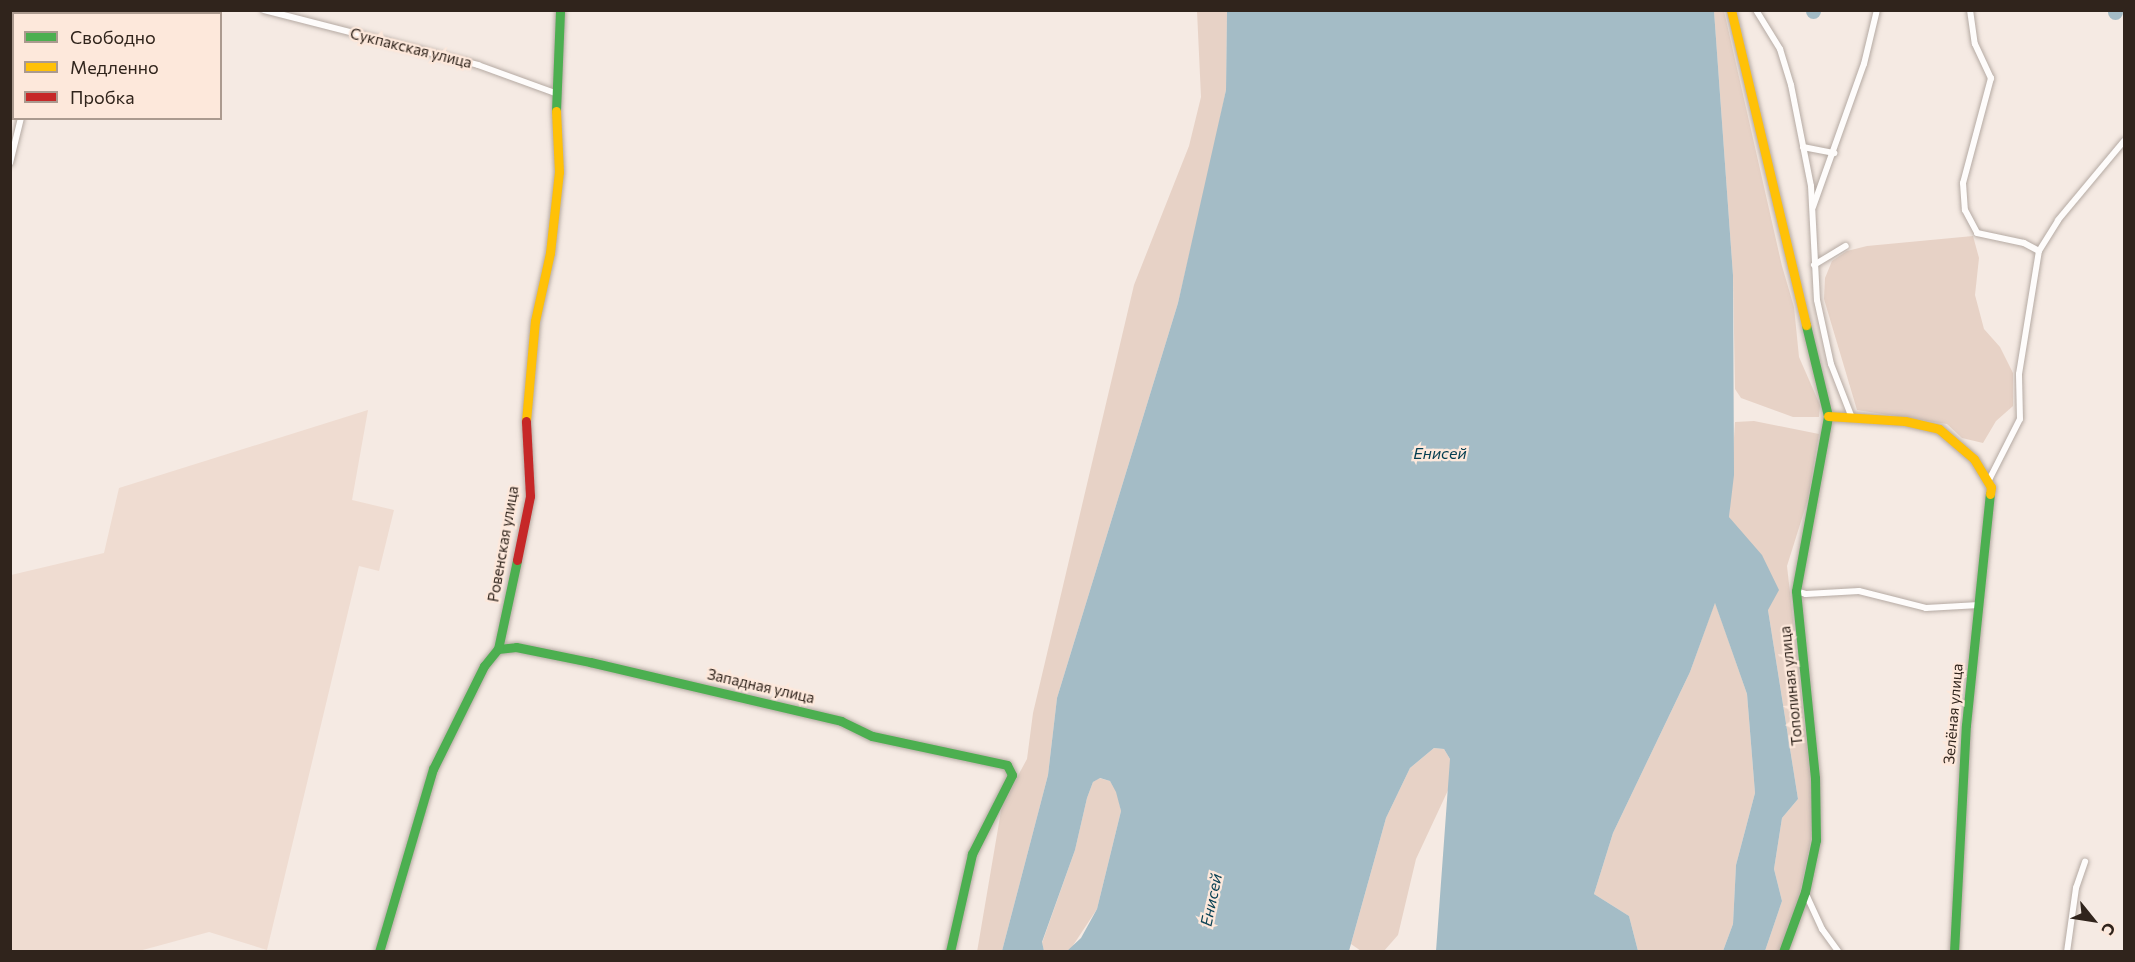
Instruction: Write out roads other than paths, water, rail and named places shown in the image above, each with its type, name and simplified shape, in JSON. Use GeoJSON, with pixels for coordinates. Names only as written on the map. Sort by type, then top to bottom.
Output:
{"type":"FeatureCollection","features":[{"type":"Feature","properties":{"kind":"street","name":"Сукпакская улица"},"geometry":{"type":"LineString","coordinates":[[264,10],[478,65],[555,93]]}},
{"type":"Feature","properties":{"kind":"street","name":"Ровенская улица"},"geometry":{"type":"LineString","coordinates":[[379,951],[433,769],[479,676],[498,649],[530,496],[525,436],[534,327],[550,253],[559,172],[555,93],[560,10]]}},
{"type":"Feature","properties":{"kind":"street"},"geometry":{"type":"LineString","coordinates":[[1731,10],[1828,416],[1905,422],[1940,429],[1960,444],[1989,480],[2020,419],[2019,374],[2039,250],[2058,220],[2124,141]]}},
{"type":"Feature","properties":{"kind":"street"},"geometry":{"type":"LineString","coordinates":[[1756,10],[1780,50],[1803,147],[1812,208],[1817,300],[1831,364],[1852,418]]}},
{"type":"Feature","properties":{"kind":"street"},"geometry":{"type":"LineString","coordinates":[[1812,208],[1834,153],[1864,64],[1877,10]]}},
{"type":"Feature","properties":{"kind":"street"},"geometry":{"type":"LineString","coordinates":[[1970,10],[1975,44],[1991,78],[1962,196],[1977,233],[2024,243],[2039,250]]}},
{"type":"Feature","properties":{"kind":"street"},"geometry":{"type":"LineString","coordinates":[[10,163],[21,120]]}},
{"type":"Feature","properties":{"kind":"street"},"geometry":{"type":"LineString","coordinates":[[1803,147],[1834,153]]}},
{"type":"Feature","properties":{"kind":"street"},"geometry":{"type":"LineString","coordinates":[[1814,265],[1846,246]]}},
{"type":"Feature","properties":{"kind":"street","name":"Тополиная улица"},"geometry":{"type":"LineString","coordinates":[[1782,951],[1805,892],[1816,840],[1818,808],[1796,591],[1828,416]]}},
{"type":"Feature","properties":{"kind":"street","name":"Зелёная улица"},"geometry":{"type":"LineString","coordinates":[[1954,951],[1963,767],[1992,495],[1989,480]]}},
{"type":"Feature","properties":{"kind":"street"},"geometry":{"type":"LineString","coordinates":[[1796,591],[1859,591],[1926,608],[1979,605]]}},
{"type":"Feature","properties":{"kind":"street","name":"Западная улица"},"geometry":{"type":"LineString","coordinates":[[498,649],[516,646],[761,701],[841,721],[872,736],[1007,765],[1012,770],[972,854],[950,951]]}},
{"type":"Feature","properties":{"kind":"street"},"geometry":{"type":"LineString","coordinates":[[2067,951],[2076,888],[2085,862]]}},
{"type":"Feature","properties":{"kind":"street"},"geometry":{"type":"LineString","coordinates":[[1805,892],[1822,929],[1839,951]]}},
{"type":"Feature","properties":{"kind":"water","name":"Енисей"},"geometry":{"type":"Polygon","coordinates":[[[1227,11],[1714,11],[1733,275],[1734,475],[1729,517],[1762,555],[1779,590],[1768,610],[1798,799],[1782,818],[1774,869],[1782,901],[1765,951],[1723,951],[1733,924],[1736,865],[1755,793],[1747,694],[1715,603],[1690,672],[1613,833],[1594,894],[1629,916],[1638,951],[1436,951],[1450,759],[1444,749],[1434,748],[1410,768],[1386,818],[1349,951],[1067,951],[1081,938],[1097,909],[1121,811],[1116,792],[1110,781],[1100,778],[1093,782],[1087,798],[1075,850],[1042,942],[1044,951],[1002,951],[1048,775],[1057,698],[1178,303],[1226,90],[1227,11]]]}}]}
